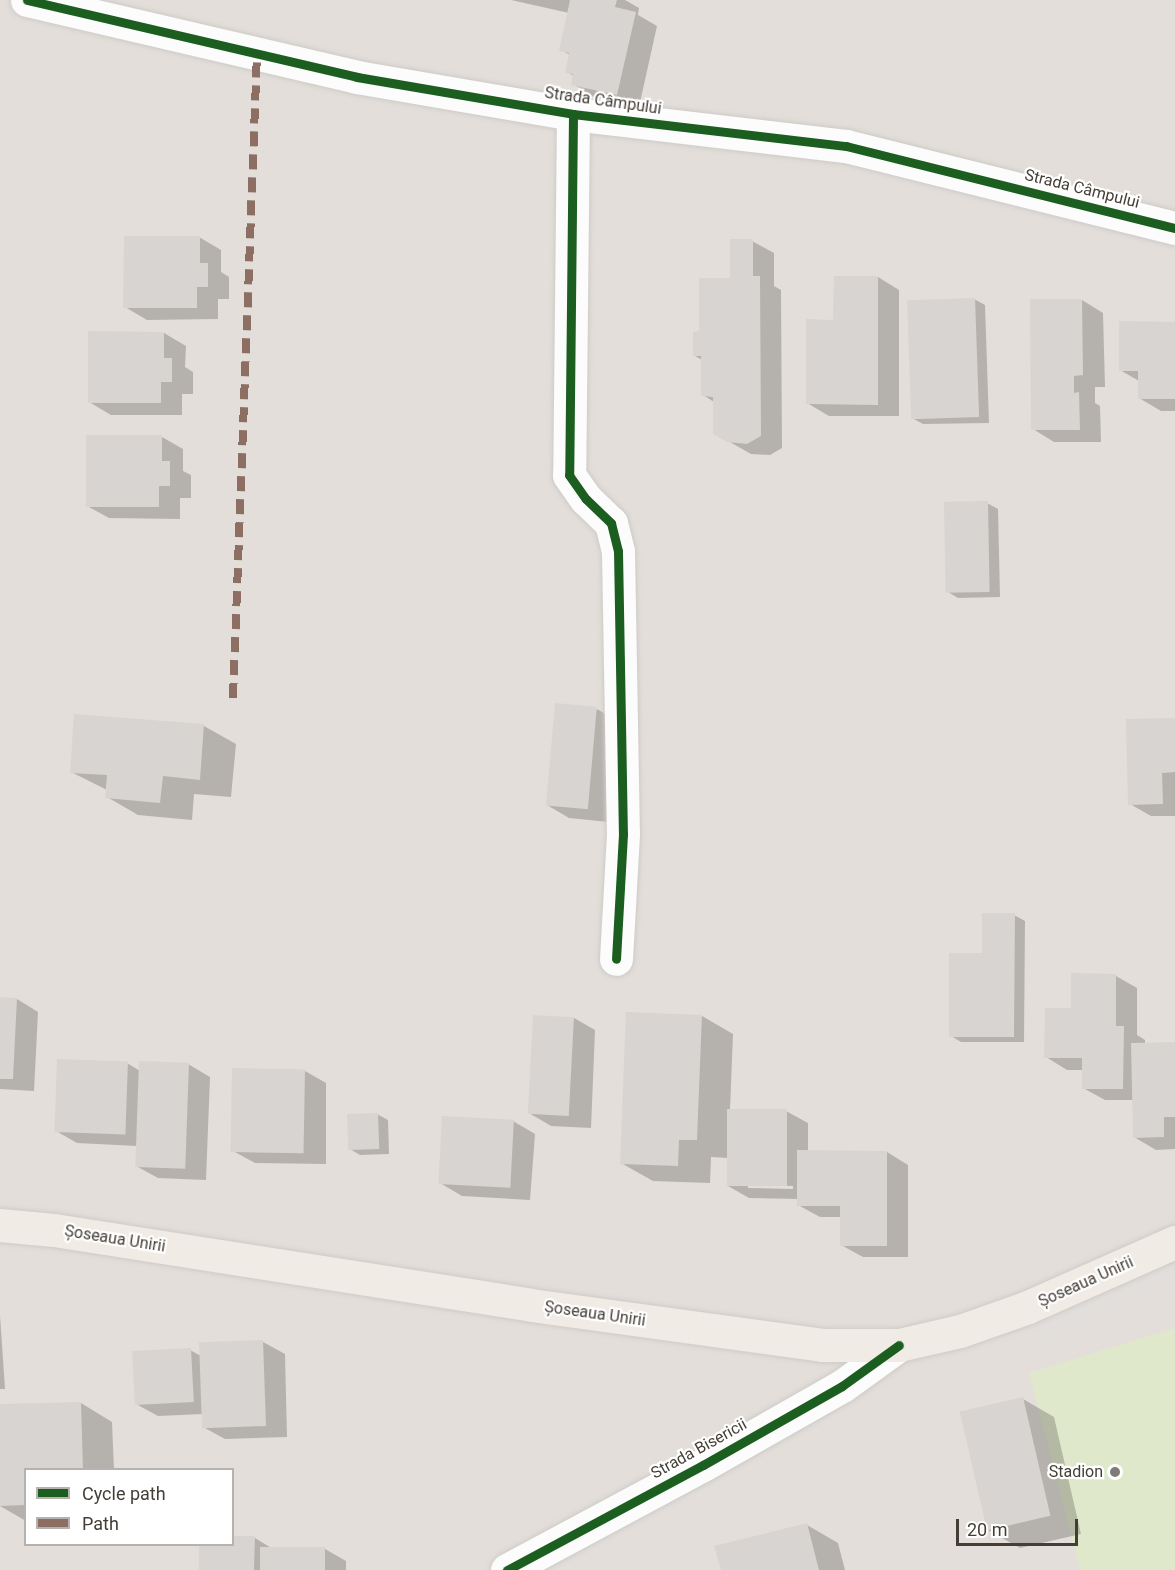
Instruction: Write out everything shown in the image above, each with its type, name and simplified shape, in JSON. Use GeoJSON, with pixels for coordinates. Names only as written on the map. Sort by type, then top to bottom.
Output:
{"type":"FeatureCollection","features":[{"type":"Feature","properties":{"kind":"main road","name":"Șoseaua Unirii"},"geometry":{"type":"LineString","coordinates":[[0,1225],[54,1230],[743,1336],[822,1345],[899,1345],[960,1331],[1028,1307],[1175,1242]]}},
{"type":"Feature","properties":{"kind":"street","name":"Strada Câmpului"},"geometry":{"type":"LineString","coordinates":[[27,0],[357,77],[573,114],[846,146],[1175,228]]}},
{"type":"Feature","properties":{"kind":"street"},"geometry":{"type":"LineString","coordinates":[[573,114],[569,476],[586,499],[611,523],[618,551],[623,834],[616,959]]}},
{"type":"Feature","properties":{"kind":"street","name":"Strada Bisericii"},"geometry":{"type":"LineString","coordinates":[[507,1570],[703,1465],[842,1386],[899,1345]]}},
{"type":"Feature","properties":{"kind":"shaded area"},"geometry":{"type":"Polygon","coordinates":[[[0,0],[1175,0],[1175,1570],[0,1570],[0,0]]]}},
{"type":"Feature","properties":{"kind":"shaded area"},"geometry":{"type":"Polygon","coordinates":[[[1175,1242],[1175,1283],[1041,1344],[1028,1307],[1175,1242]]]}},
{"type":"Feature","properties":{"kind":"green space","name":"Stadion"},"geometry":{"type":"Polygon","coordinates":[[[1175,1328],[1175,1570],[1080,1570],[1029,1373],[1175,1328]]]}},
{"type":"Feature","properties":{"kind":"building"},"geometry":{"type":"Polygon","coordinates":[[[570,0],[617,0],[615,7],[636,12],[617,95],[571,85],[573,74],[565,73],[569,53],[559,51],[570,0]]]}},
{"type":"Feature","properties":{"kind":"building"},"geometry":{"type":"Polygon","coordinates":[[[124,236],[200,236],[200,263],[208,263],[208,287],[197,287],[197,308],[123,308],[124,236]]]}},
{"type":"Feature","properties":{"kind":"building"},"geometry":{"type":"Polygon","coordinates":[[[730,239],[753,239],[753,276],[760,276],[761,436],[747,444],[727,442],[713,434],[713,397],[701,396],[701,356],[693,356],[693,332],[699,331],[699,278],[730,278],[730,239]]]}},
{"type":"Feature","properties":{"kind":"building"},"geometry":{"type":"Polygon","coordinates":[[[834,276],[878,276],[878,405],[806,404],[806,319],[833,320],[834,276]]]}},
{"type":"Feature","properties":{"kind":"building"},"geometry":{"type":"Polygon","coordinates":[[[975,298],[979,417],[911,419],[907,300],[975,298]]]}},
{"type":"Feature","properties":{"kind":"building"},"geometry":{"type":"Polygon","coordinates":[[[1030,299],[1082,299],[1083,375],[1074,376],[1074,393],[1079,392],[1080,430],[1031,430],[1030,299]]]}},
{"type":"Feature","properties":{"kind":"building"},"geometry":{"type":"Polygon","coordinates":[[[1119,321],[1175,322],[1175,399],[1138,399],[1138,371],[1119,371],[1119,321]]]}},
{"type":"Feature","properties":{"kind":"building"},"geometry":{"type":"Polygon","coordinates":[[[88,331],[164,332],[164,358],[172,358],[172,382],[161,382],[161,403],[88,403],[88,331]]]}},
{"type":"Feature","properties":{"kind":"building"},"geometry":{"type":"Polygon","coordinates":[[[86,435],[162,435],[162,461],[170,461],[170,486],[159,486],[159,507],[86,507],[86,435]]]}},
{"type":"Feature","properties":{"kind":"building"},"geometry":{"type":"Polygon","coordinates":[[[988,501],[990,592],[946,593],[944,502],[988,501]]]}},
{"type":"Feature","properties":{"kind":"building"},"geometry":{"type":"Polygon","coordinates":[[[555,703],[597,707],[588,809],[546,806],[555,703]]]}},
{"type":"Feature","properties":{"kind":"building"},"geometry":{"type":"Polygon","coordinates":[[[74,714],[204,724],[200,780],[163,776],[160,803],[105,798],[107,775],[70,773],[74,714]]]}},
{"type":"Feature","properties":{"kind":"building"},"geometry":{"type":"Polygon","coordinates":[[[1175,718],[1175,772],[1162,773],[1163,804],[1128,805],[1126,719],[1175,718]]]}},
{"type":"Feature","properties":{"kind":"building"},"geometry":{"type":"Polygon","coordinates":[[[982,913],[1015,913],[1014,1037],[949,1037],[949,953],[982,953],[982,913]]]}},
{"type":"Feature","properties":{"kind":"building"},"geometry":{"type":"Polygon","coordinates":[[[1071,973],[1116,974],[1116,1026],[1124,1026],[1123,1089],[1082,1089],[1082,1058],[1044,1058],[1045,1008],[1071,1008],[1071,973]]]}},
{"type":"Feature","properties":{"kind":"building"},"geometry":{"type":"Polygon","coordinates":[[[0,997],[17,998],[13,1079],[0,1079],[0,997]]]}},
{"type":"Feature","properties":{"kind":"building"},"geometry":{"type":"Polygon","coordinates":[[[626,1012],[702,1015],[697,1140],[679,1140],[678,1166],[620,1164],[626,1012]]]}},
{"type":"Feature","properties":{"kind":"building"},"geometry":{"type":"Polygon","coordinates":[[[533,1015],[574,1017],[569,1116],[528,1114],[533,1015]]]}},
{"type":"Feature","properties":{"kind":"building"},"geometry":{"type":"Polygon","coordinates":[[[1175,1042],[1175,1117],[1164,1117],[1164,1137],[1133,1138],[1131,1043],[1175,1042]]]}},
{"type":"Feature","properties":{"kind":"building"},"geometry":{"type":"Polygon","coordinates":[[[57,1059],[128,1061],[125,1134],[54,1132],[57,1059]]]}},
{"type":"Feature","properties":{"kind":"building"},"geometry":{"type":"Polygon","coordinates":[[[139,1061],[189,1063],[185,1169],[135,1167],[139,1061]]]}},
{"type":"Feature","properties":{"kind":"building"},"geometry":{"type":"Polygon","coordinates":[[[232,1068],[305,1069],[304,1153],[231,1152],[232,1068]]]}},
{"type":"Feature","properties":{"kind":"building"},"geometry":{"type":"Polygon","coordinates":[[[727,1109],[787,1109],[787,1186],[727,1186],[727,1109]]]}},
{"type":"Feature","properties":{"kind":"building"},"geometry":{"type":"Polygon","coordinates":[[[378,1113],[379,1149],[348,1150],[347,1114],[378,1113]]]}},
{"type":"Feature","properties":{"kind":"building"},"geometry":{"type":"Polygon","coordinates":[[[442,1116],[514,1120],[510,1188],[438,1184],[442,1116]]]}},
{"type":"Feature","properties":{"kind":"building"},"geometry":{"type":"Polygon","coordinates":[[[797,1150],[887,1151],[887,1246],[840,1246],[840,1206],[797,1206],[797,1150]]]}},
{"type":"Feature","properties":{"kind":"building"},"geometry":{"type":"Polygon","coordinates":[[[263,1340],[266,1426],[202,1428],[199,1342],[263,1340]]]}},
{"type":"Feature","properties":{"kind":"building"},"geometry":{"type":"Polygon","coordinates":[[[191,1348],[194,1402],[135,1405],[132,1351],[191,1348]]]}},
{"type":"Feature","properties":{"kind":"building"},"geometry":{"type":"Polygon","coordinates":[[[1023,1397],[1050,1516],[987,1530],[960,1412],[1023,1397]]]}},
{"type":"Feature","properties":{"kind":"building"},"geometry":{"type":"Polygon","coordinates":[[[81,1402],[83,1468],[24,1468],[24,1505],[0,1506],[0,1404],[81,1402]]]}},
{"type":"Feature","properties":{"kind":"building"},"geometry":{"type":"Polygon","coordinates":[[[807,1523],[819,1570],[721,1570],[714,1546],[807,1523]]]}},
{"type":"Feature","properties":{"kind":"building"},"geometry":{"type":"Polygon","coordinates":[[[234,1536],[255,1536],[254,1570],[199,1570],[199,1546],[234,1546],[234,1536]]]}},
{"type":"Feature","properties":{"kind":"building"},"geometry":{"type":"Polygon","coordinates":[[[260,1547],[325,1547],[325,1570],[260,1570],[260,1547]]]}},
{"type":"Feature","properties":{"kind":"marked path"},"geometry":{"type":"LineString","coordinates":[[233,698],[257,54]]}},
{"type":"Feature","properties":{"kind":"cycle path"},"geometry":{"type":"LineString","coordinates":[[27,0],[357,77],[573,114],[846,146],[1175,228]]}},
{"type":"Feature","properties":{"kind":"cycle path"},"geometry":{"type":"LineString","coordinates":[[573,114],[569,475],[586,499],[611,523],[618,551],[623,834],[616,959]]}},
{"type":"Feature","properties":{"kind":"cycle path"},"geometry":{"type":"LineString","coordinates":[[507,1570],[703,1465],[842,1386],[899,1345]]}},
{"type":"Feature","properties":{"kind":"place","name":"Stadion"},"geometry":{"type":"Point","coordinates":[1115,1472]}}]}
